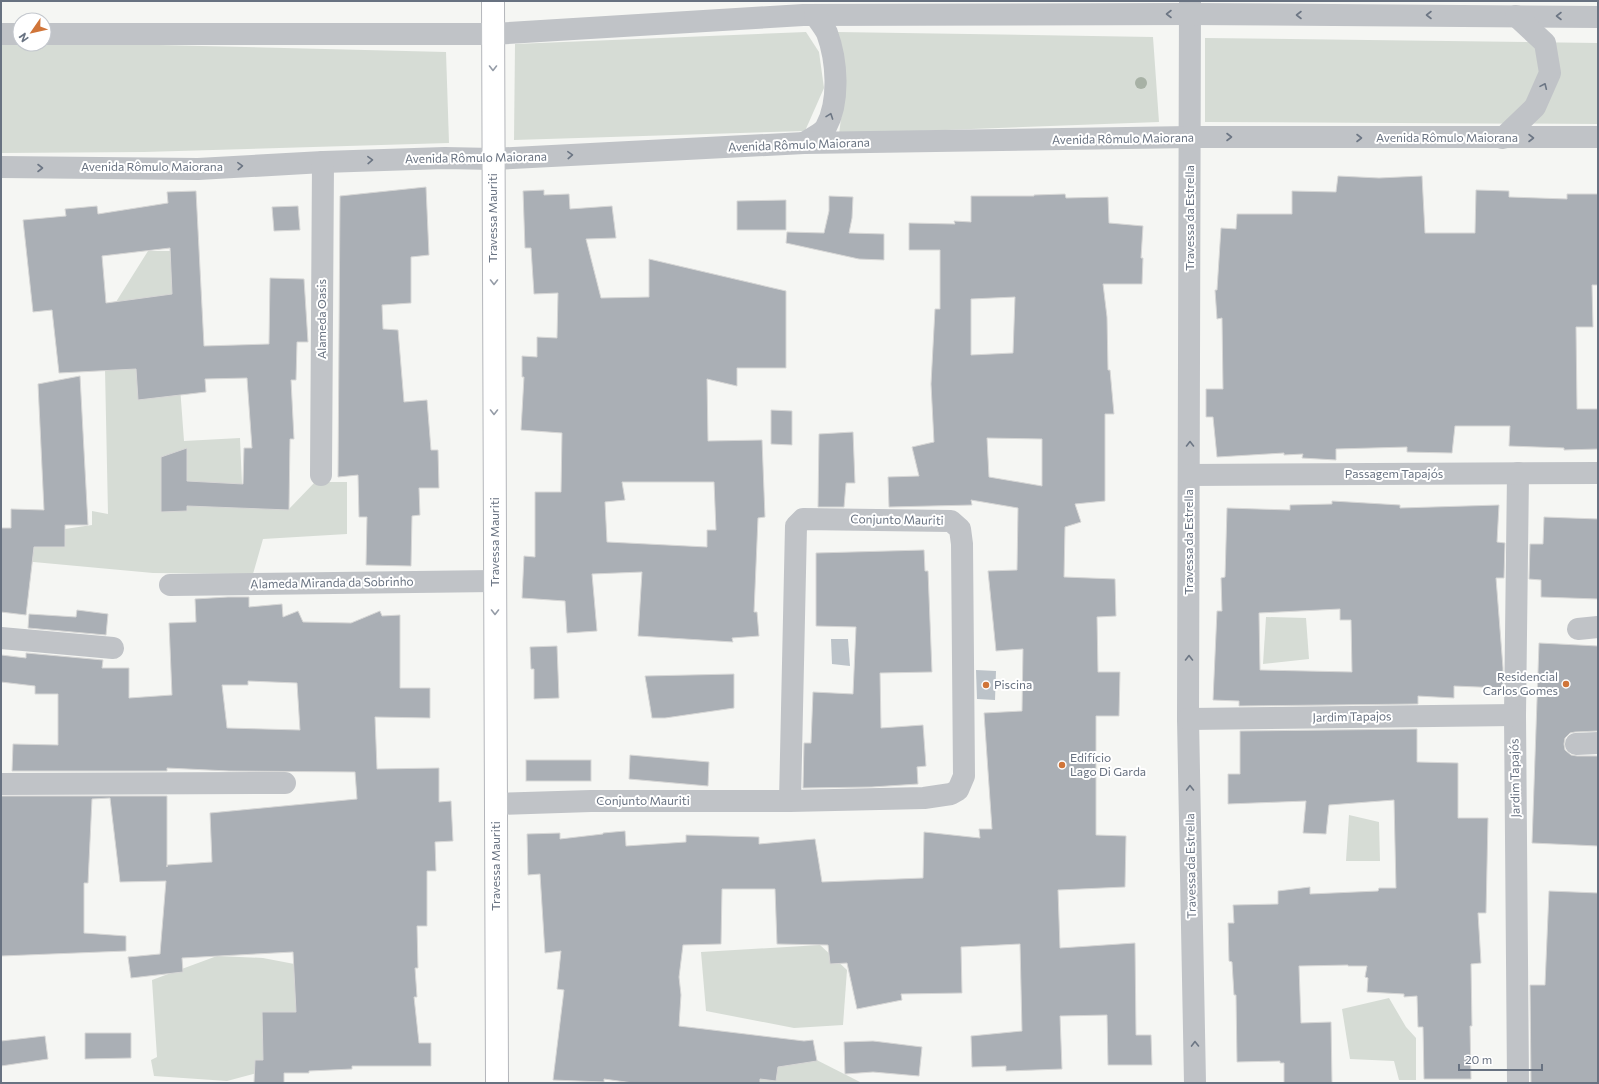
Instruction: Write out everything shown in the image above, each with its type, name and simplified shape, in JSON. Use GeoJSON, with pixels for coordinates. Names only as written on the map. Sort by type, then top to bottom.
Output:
{"type":"FeatureCollection","features":[{"type":"Feature","properties":{"kind":"main road","name":"Travessa Mauriti"},"geometry":{"type":"LineString","coordinates":[[493,1],[497,1083]]}},
{"type":"Feature","properties":{"kind":"street"},"geometry":{"type":"LineString","coordinates":[[52,34],[493,34],[807,11],[1190,8],[1598,17]]}},
{"type":"Feature","properties":{"kind":"street","name":"Travessa da Estrella"},"geometry":{"type":"LineString","coordinates":[[1190,8],[1190,475],[1188,719],[1196,1083]]}},
{"type":"Feature","properties":{"kind":"street"},"geometry":{"type":"LineString","coordinates":[[804,144],[826,128],[834,106],[836,92],[834,65],[827,33],[807,11]]}},
{"type":"Feature","properties":{"kind":"street"},"geometry":{"type":"LineString","coordinates":[[1503,138],[1535,107],[1550,73],[1545,43],[1516,16]]}},
{"type":"Feature","properties":{"kind":"street"},"geometry":{"type":"LineString","coordinates":[[1,34],[12,34]]}},
{"type":"Feature","properties":{"kind":"street","name":"Avenida Rômulo Maiorana"},"geometry":{"type":"LineString","coordinates":[[1,167],[198,169],[323,162],[445,158],[493,159],[804,144],[1190,137],[1598,137]]}},
{"type":"Feature","properties":{"kind":"street","name":"Alameda Oasis"},"geometry":{"type":"LineString","coordinates":[[321,475],[323,162]]}},
{"type":"Feature","properties":{"kind":"street","name":"Jardim Tapajós"},"geometry":{"type":"LineString","coordinates":[[1518,473],[1515,715],[1518,1083]]}},
{"type":"Feature","properties":{"kind":"street","name":"Passagem Tapajós"},"geometry":{"type":"LineString","coordinates":[[1190,475],[1598,473]]}},
{"type":"Feature","properties":{"kind":"street","name":"Conjunto Mauriti"},"geometry":{"type":"LineString","coordinates":[[496,804],[591,801],[790,801],[924,798],[952,794],[958,790],[964,776],[962,544],[960,529],[952,521],[803,520],[796,526],[790,801]]}},
{"type":"Feature","properties":{"kind":"street","name":"Alameda Miranda da Sobrinho"},"geometry":{"type":"LineString","coordinates":[[170,585],[495,581]]}},
{"type":"Feature","properties":{"kind":"street"},"geometry":{"type":"LineString","coordinates":[[1,638],[113,648]]}},
{"type":"Feature","properties":{"kind":"street","name":"Jardim Tapajos"},"geometry":{"type":"LineString","coordinates":[[1188,719],[1515,715]]}},
{"type":"Feature","properties":{"kind":"street"},"geometry":{"type":"LineString","coordinates":[[1576,744],[1598,743]]}},
{"type":"Feature","properties":{"kind":"street"},"geometry":{"type":"LineString","coordinates":[[1,784],[284,783]]}},
{"type":"Feature","properties":{"kind":"shaded area"},"geometry":{"type":"Polygon","coordinates":[[[806,32],[819,52],[824,88],[805,131],[514,140],[515,44],[806,32]]]}},
{"type":"Feature","properties":{"kind":"shaded area"},"geometry":{"type":"Polygon","coordinates":[[[837,32],[1153,37],[1159,122],[839,134],[846,81],[837,32]]]}},
{"type":"Feature","properties":{"kind":"shaded area"},"geometry":{"type":"Polygon","coordinates":[[[1205,38],[1598,43],[1598,124],[1205,122],[1205,38]]]}},
{"type":"Feature","properties":{"kind":"shaded area"},"geometry":{"type":"Polygon","coordinates":[[[1,45],[12,45],[12,52],[52,52],[52,45],[159,45],[446,52],[449,143],[144,152],[1,153],[1,45]]]}},
{"type":"Feature","properties":{"kind":"shaded area"},"geometry":{"type":"Polygon","coordinates":[[[148,251],[170,251],[184,441],[240,438],[243,508],[288,510],[315,482],[347,482],[347,534],[263,539],[253,574],[153,573],[1,559],[7,547],[65,547],[65,529],[92,525],[92,511],[108,514],[104,321],[148,251]]]}},
{"type":"Feature","properties":{"kind":"shaded area"},"geometry":{"type":"Polygon","coordinates":[[[1266,617],[1306,618],[1309,659],[1263,664],[1266,617]]]}},
{"type":"Feature","properties":{"kind":"shaded area"},"geometry":{"type":"Polygon","coordinates":[[[831,639],[848,639],[850,666],[832,664],[831,639]]]}},
{"type":"Feature","properties":{"kind":"shaded area","name":"Piscina"},"geometry":{"type":"Polygon","coordinates":[[[976,670],[996,671],[995,700],[977,699],[976,670]]]}},
{"type":"Feature","properties":{"kind":"shaded area"},"geometry":{"type":"Polygon","coordinates":[[[1349,815],[1379,822],[1380,861],[1346,861],[1349,815]]]}},
{"type":"Feature","properties":{"kind":"shaded area"},"geometry":{"type":"Polygon","coordinates":[[[820,945],[847,970],[843,1025],[794,1028],[706,1011],[701,952],[820,945]]]}},
{"type":"Feature","properties":{"kind":"shaded area"},"geometry":{"type":"Polygon","coordinates":[[[217,956],[263,958],[310,967],[303,1061],[227,1081],[154,1076],[151,1060],[157,1057],[152,980],[217,956]]]}},
{"type":"Feature","properties":{"kind":"shaded area"},"geometry":{"type":"Polygon","coordinates":[[[1389,998],[1406,1027],[1416,1038],[1416,1080],[1399,1080],[1394,1061],[1350,1059],[1342,1009],[1389,998]]]}},
{"type":"Feature","properties":{"kind":"shaded area"},"geometry":{"type":"Polygon","coordinates":[[[791,1047],[862,1083],[743,1083],[791,1047]]]}},
{"type":"Feature","properties":{"kind":"building"},"geometry":{"type":"Polygon","coordinates":[[[1338,176],[1379,178],[1422,176],[1425,233],[1475,233],[1476,190],[1509,191],[1509,197],[1567,199],[1567,194],[1598,194],[1598,285],[1592,285],[1593,327],[1576,327],[1577,409],[1598,409],[1598,449],[1564,450],[1564,448],[1509,446],[1510,426],[1455,426],[1452,453],[1407,452],[1407,447],[1336,449],[1336,460],[1302,458],[1303,454],[1284,455],[1284,453],[1217,457],[1213,417],[1206,417],[1206,389],[1223,389],[1222,318],[1217,319],[1215,290],[1217,290],[1221,228],[1236,229],[1237,214],[1292,214],[1292,191],[1336,192],[1338,176]]]}},
{"type":"Feature","properties":{"kind":"building"},"geometry":{"type":"Polygon","coordinates":[[[426,187],[429,255],[411,257],[411,303],[382,305],[383,329],[398,330],[404,402],[427,400],[431,450],[438,450],[439,488],[419,488],[420,515],[412,516],[411,566],[366,565],[367,517],[359,517],[358,475],[338,477],[340,196],[426,187]]]}},
{"type":"Feature","properties":{"kind":"building"},"geometry":{"type":"Polygon","coordinates":[[[544,190],[544,195],[569,194],[570,209],[612,206],[616,238],[586,239],[601,298],[649,297],[649,259],[786,291],[786,368],[737,368],[737,386],[707,379],[708,441],[762,440],[765,517],[758,518],[754,612],[757,612],[759,636],[732,638],[733,642],[638,636],[642,572],[592,574],[597,631],[567,633],[565,601],[522,598],[524,556],[535,557],[535,492],[561,492],[562,433],[521,430],[524,377],[522,377],[522,356],[537,357],[537,337],[557,338],[558,293],[534,294],[531,248],[525,248],[523,191],[544,190]],[[622,482],[625,500],[605,502],[607,542],[707,547],[707,530],[716,530],[714,482],[622,482]]]}},
{"type":"Feature","properties":{"kind":"building"},"geometry":{"type":"Polygon","coordinates":[[[196,191],[204,346],[269,344],[270,278],[304,279],[308,342],[297,342],[296,380],[291,380],[294,439],[290,439],[289,510],[187,506],[187,511],[161,512],[161,457],[187,448],[187,481],[243,484],[244,448],[252,448],[247,378],[205,379],[206,392],[138,400],[136,369],[59,373],[52,310],[33,312],[23,220],[66,216],[65,209],[97,206],[98,214],[168,203],[167,192],[196,191]],[[170,248],[102,256],[106,303],[172,294],[170,248]]]}},
{"type":"Feature","properties":{"kind":"building"},"geometry":{"type":"Polygon","coordinates":[[[1065,194],[1066,198],[1108,197],[1109,223],[1143,226],[1141,258],[1143,258],[1142,284],[1103,284],[1107,317],[1108,370],[1110,370],[1114,414],[1105,414],[1105,501],[1075,504],[1081,522],[1065,527],[1064,577],[1115,579],[1116,616],[1097,617],[1098,672],[1120,672],[1119,716],[1096,716],[1096,835],[1126,836],[1125,887],[1058,890],[1060,948],[1135,943],[1136,1035],[1151,1035],[1152,1065],[1108,1065],[1107,1015],[1060,1016],[1062,1069],[1006,1071],[1006,1066],[972,1067],[971,1036],[1022,1031],[1020,944],[961,947],[962,993],[901,994],[902,1000],[857,1009],[847,963],[830,964],[828,945],[777,944],[775,889],[722,889],[721,944],[683,945],[679,977],[681,995],[679,1026],[804,1041],[813,1040],[817,1061],[778,1067],[776,1081],[760,1079],[760,1083],[633,1083],[604,1079],[604,1082],[553,1080],[564,990],[557,989],[561,951],[545,953],[540,874],[528,875],[527,834],[560,833],[560,839],[625,831],[626,846],[686,842],[686,835],[759,837],[759,844],[815,839],[822,882],[923,878],[924,832],[980,838],[979,829],[992,829],[984,713],[1022,711],[1023,649],[996,651],[988,571],[1017,570],[1018,508],[971,500],[972,505],[889,507],[888,477],[919,476],[912,447],[934,442],[931,384],[935,309],[940,309],[940,250],[909,250],[909,223],[955,224],[954,221],[971,222],[971,196],[1065,194]],[[1015,297],[971,299],[971,355],[1013,353],[1015,297]],[[987,438],[989,477],[1042,486],[1042,439],[987,438]]]}},
{"type":"Feature","properties":{"kind":"building"},"geometry":{"type":"Polygon","coordinates":[[[829,196],[853,197],[852,218],[849,233],[884,234],[884,260],[859,259],[786,243],[787,232],[824,233],[829,211],[829,196]]]}},
{"type":"Feature","properties":{"kind":"building"},"geometry":{"type":"Polygon","coordinates":[[[786,200],[786,230],[737,230],[737,201],[786,200]]]}},
{"type":"Feature","properties":{"kind":"building"},"geometry":{"type":"Polygon","coordinates":[[[298,206],[300,230],[274,231],[272,207],[298,206]]]}},
{"type":"Feature","properties":{"kind":"building"},"geometry":{"type":"Polygon","coordinates":[[[80,376],[88,525],[65,525],[65,547],[34,547],[26,615],[1,612],[1,528],[11,528],[11,509],[44,510],[38,384],[80,376]]]}},
{"type":"Feature","properties":{"kind":"building"},"geometry":{"type":"Polygon","coordinates":[[[771,410],[792,411],[792,445],[771,444],[771,410]]]}},
{"type":"Feature","properties":{"kind":"building"},"geometry":{"type":"Polygon","coordinates":[[[853,432],[855,483],[846,483],[844,507],[818,507],[819,434],[853,432]]]}},
{"type":"Feature","properties":{"kind":"building"},"geometry":{"type":"Polygon","coordinates":[[[1332,501],[1400,505],[1400,508],[1499,505],[1497,542],[1505,543],[1504,578],[1496,578],[1503,668],[1503,688],[1454,686],[1454,698],[1418,696],[1418,704],[1239,706],[1239,701],[1213,700],[1217,611],[1222,611],[1221,578],[1225,577],[1227,508],[1290,510],[1290,505],[1332,504],[1332,501]],[[1340,609],[1259,613],[1260,670],[1352,672],[1351,620],[1340,620],[1340,609]]]}},
{"type":"Feature","properties":{"kind":"building"},"geometry":{"type":"Polygon","coordinates":[[[1544,517],[1598,519],[1598,599],[1541,597],[1541,580],[1529,579],[1530,544],[1543,544],[1544,517]]]}},
{"type":"Feature","properties":{"kind":"building"},"geometry":{"type":"Polygon","coordinates":[[[924,550],[925,571],[928,571],[932,672],[880,673],[881,728],[923,725],[926,766],[917,767],[918,784],[872,787],[803,788],[804,743],[811,743],[813,692],[853,694],[856,627],[816,626],[816,553],[924,550]]]}},
{"type":"Feature","properties":{"kind":"building"},"geometry":{"type":"Polygon","coordinates":[[[249,597],[249,607],[282,604],[283,617],[298,611],[303,622],[351,623],[380,611],[382,616],[400,615],[400,688],[430,688],[430,718],[375,717],[377,769],[439,768],[439,802],[451,801],[453,841],[435,842],[436,871],[427,871],[427,926],[417,926],[418,968],[415,968],[417,997],[414,997],[419,1043],[431,1043],[431,1066],[352,1066],[352,1069],[309,1071],[309,1073],[284,1073],[284,1083],[254,1083],[255,1060],[263,1060],[262,1012],[296,1012],[293,952],[182,958],[183,972],[131,978],[128,957],[160,954],[166,881],[120,882],[110,798],[92,799],[88,883],[84,883],[84,933],[126,936],[126,951],[1,956],[1,796],[167,796],[167,865],[212,862],[210,813],[357,799],[355,772],[229,771],[167,768],[167,771],[12,771],[13,744],[58,745],[58,694],[35,694],[35,686],[1,682],[1,655],[26,658],[26,653],[103,660],[102,668],[129,668],[129,698],[172,695],[169,623],[196,622],[195,599],[249,597]],[[248,681],[248,685],[222,685],[227,728],[300,730],[297,683],[248,681]]]}},
{"type":"Feature","properties":{"kind":"building"},"geometry":{"type":"Polygon","coordinates":[[[77,610],[108,614],[106,635],[28,628],[29,614],[76,617],[77,610]]]}},
{"type":"Feature","properties":{"kind":"building"},"geometry":{"type":"Polygon","coordinates":[[[1539,643],[1598,646],[1598,731],[1570,733],[1565,738],[1564,744],[1565,750],[1571,755],[1598,756],[1598,846],[1532,843],[1539,643]]]}},
{"type":"Feature","properties":{"kind":"building"},"geometry":{"type":"Polygon","coordinates":[[[557,646],[559,698],[534,699],[534,669],[531,669],[530,647],[557,646]]]}},
{"type":"Feature","properties":{"kind":"building"},"geometry":{"type":"Polygon","coordinates":[[[734,674],[734,708],[665,718],[652,718],[645,676],[734,674]]]}},
{"type":"Feature","properties":{"kind":"building"},"geometry":{"type":"Polygon","coordinates":[[[1417,729],[1417,762],[1458,763],[1458,818],[1488,818],[1486,913],[1478,913],[1481,963],[1471,964],[1471,1079],[1424,1079],[1423,1027],[1418,1027],[1417,996],[1404,997],[1404,994],[1367,992],[1368,978],[1365,977],[1367,966],[1299,966],[1301,1023],[1331,1022],[1332,1083],[1284,1083],[1284,1063],[1280,1063],[1280,1061],[1237,1062],[1236,995],[1234,995],[1232,962],[1229,961],[1228,923],[1234,923],[1233,905],[1278,904],[1278,891],[1310,887],[1310,894],[1378,891],[1379,888],[1396,888],[1394,800],[1329,805],[1326,834],[1303,833],[1306,801],[1228,804],[1228,774],[1240,774],[1240,731],[1417,729]]]}},
{"type":"Feature","properties":{"kind":"building"},"geometry":{"type":"Polygon","coordinates":[[[630,755],[709,762],[708,786],[629,779],[630,755]]]}},
{"type":"Feature","properties":{"kind":"building"},"geometry":{"type":"Polygon","coordinates":[[[526,760],[591,760],[591,781],[526,781],[526,760]]]}},
{"type":"Feature","properties":{"kind":"building"},"geometry":{"type":"Polygon","coordinates":[[[1549,891],[1598,893],[1598,1083],[1531,1083],[1530,985],[1545,985],[1549,891]]]}},
{"type":"Feature","properties":{"kind":"building"},"geometry":{"type":"Polygon","coordinates":[[[85,1033],[131,1033],[131,1058],[85,1059],[85,1033]]]}},
{"type":"Feature","properties":{"kind":"building"},"geometry":{"type":"Polygon","coordinates":[[[45,1036],[48,1059],[1,1066],[1,1041],[45,1036]]]}},
{"type":"Feature","properties":{"kind":"building"},"geometry":{"type":"Polygon","coordinates":[[[873,1041],[922,1047],[919,1076],[873,1072],[845,1074],[844,1042],[873,1041]]]}},
{"type":"Feature","properties":{"kind":"place","name":"Residencial Carlos Gomes"},"geometry":{"type":"Point","coordinates":[1566,684]}},
{"type":"Feature","properties":{"kind":"place","name":"Piscina"},"geometry":{"type":"Point","coordinates":[986,685]}},
{"type":"Feature","properties":{"kind":"place","name":"Edifício Lago Di Garda"},"geometry":{"type":"Point","coordinates":[1062,765]}}]}
